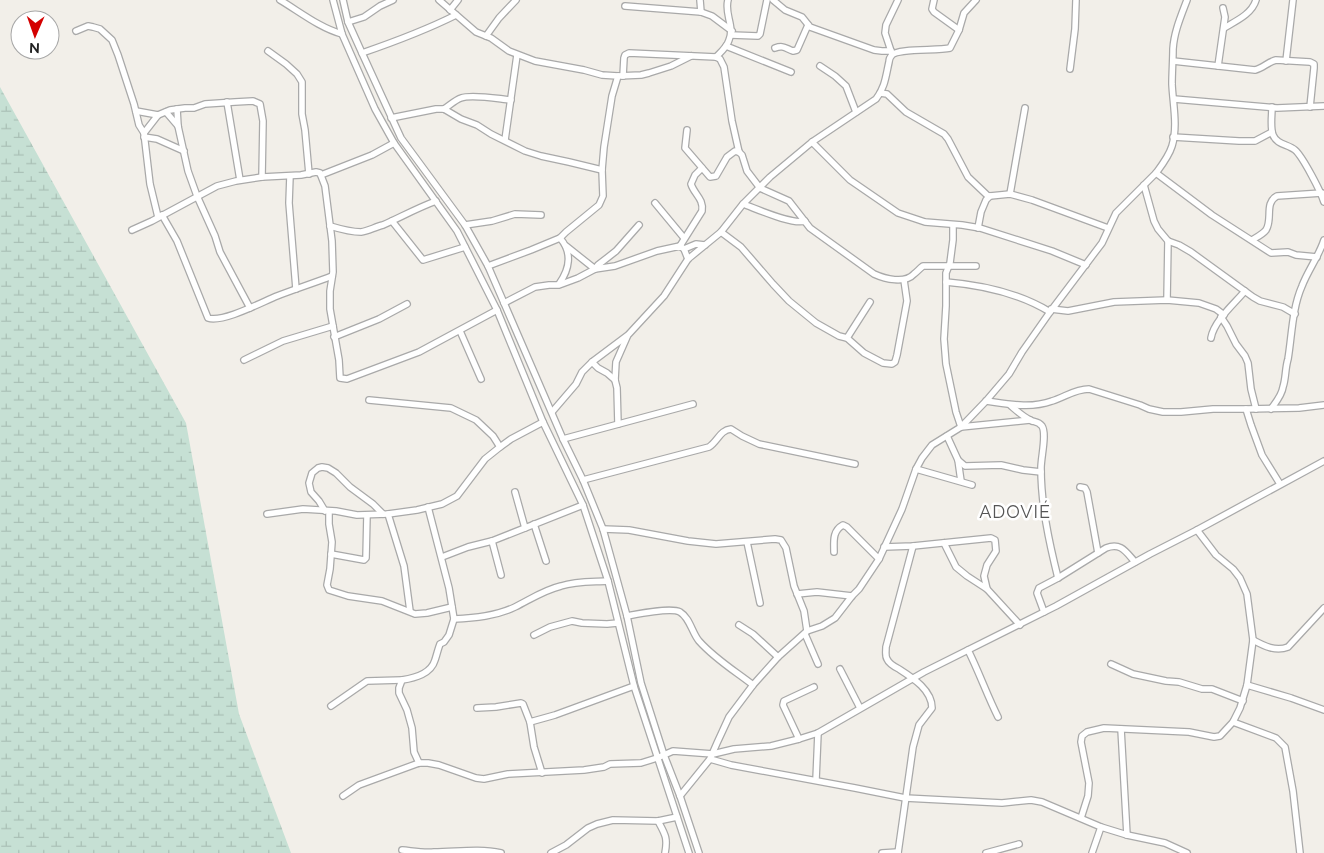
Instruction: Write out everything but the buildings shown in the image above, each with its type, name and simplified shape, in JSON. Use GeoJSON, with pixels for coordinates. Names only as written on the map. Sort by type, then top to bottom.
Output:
{"type":"FeatureCollection","features":[{"type":"Feature","properties":{"kind":"street"},"geometry":{"type":"LineString","coordinates":[[280,0],[305,16],[342,34]]}},
{"type":"Feature","properties":{"kind":"street"},"geometry":{"type":"LineString","coordinates":[[333,0],[342,34],[375,109],[394,143],[436,201],[465,247],[497,310],[543,422],[584,505],[608,581],[634,686],[689,853]]}},
{"type":"Feature","properties":{"kind":"street"},"geometry":{"type":"LineString","coordinates":[[343,0],[348,22],[392,118],[408,147],[465,225],[488,266],[563,439],[583,480],[603,529],[627,616],[641,683],[699,853]]}},
{"type":"Feature","properties":{"kind":"street"},"geometry":{"type":"LineString","coordinates":[[348,22],[364,17],[393,0]]}},
{"type":"Feature","properties":{"kind":"street"},"geometry":{"type":"LineString","coordinates":[[439,0],[476,32],[486,36],[509,51],[535,61],[602,75],[620,76],[649,73],[671,66],[693,55]]}},
{"type":"Feature","properties":{"kind":"street"},"geometry":{"type":"LineString","coordinates":[[450,10],[458,0]]}},
{"type":"Feature","properties":{"kind":"street"},"geometry":{"type":"LineString","coordinates":[[486,36],[499,18],[516,0]]}},
{"type":"Feature","properties":{"kind":"street"},"geometry":{"type":"LineString","coordinates":[[700,0],[701,12]]}},
{"type":"Feature","properties":{"kind":"street"},"geometry":{"type":"LineString","coordinates":[[716,57],[726,46],[731,33],[726,12],[728,0]]}},
{"type":"Feature","properties":{"kind":"street"},"geometry":{"type":"LineString","coordinates":[[625,6],[701,12],[712,16],[731,33],[758,36],[767,0]]}},
{"type":"Feature","properties":{"kind":"street"},"geometry":{"type":"LineString","coordinates":[[773,0],[785,10],[802,17],[810,27],[874,50],[891,53],[948,49],[959,30],[964,13],[976,0]]}},
{"type":"Feature","properties":{"kind":"street"},"geometry":{"type":"LineString","coordinates":[[552,412],[576,384],[582,372],[592,362],[628,336],[664,296],[688,259],[721,232],[743,204],[770,177],[812,142],[876,99],[884,83],[891,53],[885,33],[886,25],[898,0]]}},
{"type":"Feature","properties":{"kind":"street"},"geometry":{"type":"LineString","coordinates":[[934,0],[932,8],[934,12],[959,30]]}},
{"type":"Feature","properties":{"kind":"street"},"geometry":{"type":"LineString","coordinates":[[1070,69],[1075,29],[1076,0]]}},
{"type":"Feature","properties":{"kind":"street"},"geometry":{"type":"LineString","coordinates":[[680,796],[712,756],[729,717],[753,685],[778,657],[806,632],[822,626],[835,618],[859,589],[879,559],[902,509],[916,469],[922,458],[932,445],[961,427],[1009,374],[1051,311],[1102,243],[1116,213],[1156,173],[1172,147],[1175,114],[1172,85],[1174,46],[1178,22],[1187,0]]}},
{"type":"Feature","properties":{"kind":"street"},"geometry":{"type":"LineString","coordinates":[[1224,28],[1248,13],[1256,0]]}},
{"type":"Feature","properties":{"kind":"street"},"geometry":{"type":"LineString","coordinates":[[1286,61],[1293,0]]}},
{"type":"Feature","properties":{"kind":"street"},"geometry":{"type":"LineString","coordinates":[[1218,66],[1225,15],[1222,8]]}},
{"type":"Feature","properties":{"kind":"street"},"geometry":{"type":"LineString","coordinates":[[362,53],[456,15]]}},
{"type":"Feature","properties":{"kind":"street"},"geometry":{"type":"LineString","coordinates":[[775,48],[785,46],[793,51],[797,50],[808,25]]}},
{"type":"Feature","properties":{"kind":"street"},"geometry":{"type":"LineString","coordinates":[[76,31],[88,26],[93,27],[112,40],[139,125],[144,135],[150,184],[160,216],[177,241],[208,318],[220,318],[250,308],[332,276]]}},
{"type":"Feature","properties":{"kind":"street"},"geometry":{"type":"LineString","coordinates":[[726,46],[792,72]]}},
{"type":"Feature","properties":{"kind":"street"},"geometry":{"type":"LineString","coordinates":[[268,51],[297,74],[302,82],[302,114],[309,174]]}},
{"type":"Feature","properties":{"kind":"street"},"geometry":{"type":"LineString","coordinates":[[488,266],[560,238],[599,205],[603,196],[602,170],[604,147],[612,96],[620,76],[625,55],[628,53],[693,55],[720,59],[724,67],[732,121],[739,152],[742,155],[747,171],[760,188],[789,201],[810,228],[874,274],[881,277],[904,280],[914,275],[924,266],[976,266]]}},
{"type":"Feature","properties":{"kind":"street"},"geometry":{"type":"LineString","coordinates":[[505,140],[517,54]]}},
{"type":"Feature","properties":{"kind":"street"},"geometry":{"type":"LineString","coordinates":[[1173,61],[1255,70],[1276,60],[1310,62],[1314,64],[1310,107]]}},
{"type":"Feature","properties":{"kind":"street"},"geometry":{"type":"LineString","coordinates":[[820,66],[846,86],[856,112]]}},
{"type":"Feature","properties":{"kind":"street"},"geometry":{"type":"LineString","coordinates":[[880,93],[887,94],[906,112],[944,134],[968,177],[988,196],[1010,194],[1032,200],[1108,228]]}},
{"type":"Feature","properties":{"kind":"street"},"geometry":{"type":"LineString","coordinates":[[444,110],[464,97],[511,100]]}},
{"type":"Feature","properties":{"kind":"street"},"geometry":{"type":"LineString","coordinates":[[1174,99],[1272,107],[1324,106]]}},
{"type":"Feature","properties":{"kind":"street"},"geometry":{"type":"LineString","coordinates":[[136,111],[158,115],[177,109],[194,108],[205,104],[253,101],[260,104],[263,121],[262,176]]}},
{"type":"Feature","properties":{"kind":"street"},"geometry":{"type":"LineString","coordinates":[[227,102],[240,180]]}},
{"type":"Feature","properties":{"kind":"street"},"geometry":{"type":"LineString","coordinates":[[1272,107],[1272,132],[1274,137],[1277,141],[1292,148],[1298,154],[1322,193],[1324,202]]}},
{"type":"Feature","properties":{"kind":"street"},"geometry":{"type":"LineString","coordinates":[[1010,194],[1026,108]]}},
{"type":"Feature","properties":{"kind":"street"},"geometry":{"type":"LineString","coordinates":[[177,109],[178,126],[188,171],[197,196],[220,252],[250,308]]}},
{"type":"Feature","properties":{"kind":"street"},"geometry":{"type":"LineString","coordinates":[[392,118],[436,109],[448,110],[461,119],[477,125],[525,151],[602,170]]}},
{"type":"Feature","properties":{"kind":"street"},"geometry":{"type":"LineString","coordinates":[[166,112],[178,126]]}},
{"type":"Feature","properties":{"kind":"street"},"geometry":{"type":"LineString","coordinates":[[144,135],[158,115]]}},
{"type":"Feature","properties":{"kind":"street"},"geometry":{"type":"LineString","coordinates":[[687,130],[686,148],[710,177],[714,177],[727,157],[735,151],[739,152]]}},
{"type":"Feature","properties":{"kind":"street"},"geometry":{"type":"LineString","coordinates":[[1173,137],[1239,141],[1256,140],[1272,132]]}},
{"type":"Feature","properties":{"kind":"street"},"geometry":{"type":"LineString","coordinates":[[144,135],[184,151]]}},
{"type":"Feature","properties":{"kind":"street"},"geometry":{"type":"LineString","coordinates":[[812,142],[850,180],[898,213],[925,222],[978,228],[1036,246],[1086,265]]}},
{"type":"Feature","properties":{"kind":"street"},"geometry":{"type":"LineString","coordinates":[[321,176],[372,155],[394,143]]}},
{"type":"Feature","properties":{"kind":"street"},"geometry":{"type":"LineString","coordinates":[[688,259],[682,248],[684,238],[702,211],[703,205],[699,196],[692,190],[691,184],[702,168]]}},
{"type":"Feature","properties":{"kind":"street"},"geometry":{"type":"LineString","coordinates":[[132,230],[217,186],[262,176],[320,173],[325,186],[330,226],[332,256],[330,300],[340,378],[347,379],[419,352],[497,310]]}},
{"type":"Feature","properties":{"kind":"street"},"geometry":{"type":"LineString","coordinates":[[1156,173],[1212,215],[1271,253],[1290,252],[1296,255],[1317,257]]}},
{"type":"Feature","properties":{"kind":"street"},"geometry":{"type":"LineString","coordinates":[[290,176],[289,203],[296,289]]}},
{"type":"Feature","properties":{"kind":"street"},"geometry":{"type":"LineString","coordinates":[[1144,185],[1154,221],[1168,241],[1185,248],[1260,301],[1279,306],[1294,314]]}},
{"type":"Feature","properties":{"kind":"street"},"geometry":{"type":"LineString","coordinates":[[1252,240],[1266,230],[1272,198],[1322,193]]}},
{"type":"Feature","properties":{"kind":"street"},"geometry":{"type":"LineString","coordinates":[[978,228],[983,206],[990,196]]}},
{"type":"Feature","properties":{"kind":"street"},"geometry":{"type":"LineString","coordinates":[[330,226],[361,232],[370,230],[436,201]]}},
{"type":"Feature","properties":{"kind":"street"},"geometry":{"type":"LineString","coordinates":[[655,203],[684,238]]}},
{"type":"Feature","properties":{"kind":"street"},"geometry":{"type":"LineString","coordinates":[[743,204],[788,220],[805,221]]}},
{"type":"Feature","properties":{"kind":"street"},"geometry":{"type":"LineString","coordinates":[[465,225],[492,221],[515,214],[541,215]]}},
{"type":"Feature","properties":{"kind":"street"},"geometry":{"type":"LineString","coordinates":[[392,221],[423,260],[465,247]]}},
{"type":"Feature","properties":{"kind":"street"},"geometry":{"type":"LineString","coordinates":[[504,303],[535,287],[559,284],[578,278],[595,269],[616,251],[639,225]]}},
{"type":"Feature","properties":{"kind":"street"},"geometry":{"type":"LineString","coordinates":[[953,225],[950,263],[946,273],[944,339],[946,364],[961,427]]}},
{"type":"Feature","properties":{"kind":"street"},"geometry":{"type":"LineString","coordinates":[[721,232],[741,247],[773,284],[806,316],[839,336],[847,338],[864,353],[883,363],[892,364],[895,362],[907,301],[904,280]]}},
{"type":"Feature","properties":{"kind":"street"},"geometry":{"type":"LineString","coordinates":[[560,238],[566,246],[595,269],[615,266],[657,251],[696,244],[705,245]]}},
{"type":"Feature","properties":{"kind":"street"},"geometry":{"type":"LineString","coordinates":[[1271,408],[1280,396],[1284,386],[1285,368],[1298,298],[1324,240]]}},
{"type":"Feature","properties":{"kind":"street"},"geometry":{"type":"LineString","coordinates":[[1167,300],[1168,241]]}},
{"type":"Feature","properties":{"kind":"street"},"geometry":{"type":"LineString","coordinates":[[559,284],[568,268],[566,246]]}},
{"type":"Feature","properties":{"kind":"street"},"geometry":{"type":"LineString","coordinates":[[606,258],[610,266]]}},
{"type":"Feature","properties":{"kind":"street"},"geometry":{"type":"LineString","coordinates":[[946,282],[993,288],[1034,302],[1051,311],[1068,311],[1114,302],[1167,300],[1199,303],[1216,309],[1222,316],[1248,363],[1256,409]]}},
{"type":"Feature","properties":{"kind":"street"},"geometry":{"type":"LineString","coordinates":[[1211,338],[1213,330],[1222,316],[1245,291]]}},
{"type":"Feature","properties":{"kind":"street"},"geometry":{"type":"LineString","coordinates":[[847,338],[870,302]]}},
{"type":"Feature","properties":{"kind":"street"},"geometry":{"type":"LineString","coordinates":[[334,336],[379,319],[407,304]]}},
{"type":"Feature","properties":{"kind":"street"},"geometry":{"type":"LineString","coordinates":[[244,360],[283,341],[333,326]]}},
{"type":"Feature","properties":{"kind":"street"},"geometry":{"type":"LineString","coordinates":[[460,331],[481,379]]}},
{"type":"Feature","properties":{"kind":"street"},"geometry":{"type":"LineString","coordinates":[[618,424],[618,398],[615,380],[616,362],[628,336]]}},
{"type":"Feature","properties":{"kind":"street"},"geometry":{"type":"LineString","coordinates":[[592,362],[615,380]]}},
{"type":"Feature","properties":{"kind":"street"},"geometry":{"type":"LineString","coordinates":[[986,401],[1010,405],[1039,405],[1081,389],[1089,389],[1163,412],[1213,409],[1304,408],[1324,404]]}},
{"type":"Feature","properties":{"kind":"street"},"geometry":{"type":"LineString","coordinates":[[369,400],[451,408],[476,420],[493,436],[500,447]]}},
{"type":"Feature","properties":{"kind":"street"},"geometry":{"type":"LineString","coordinates":[[563,439],[694,404]]}},
{"type":"Feature","properties":{"kind":"street"},"geometry":{"type":"LineString","coordinates":[[1010,405],[1022,416],[1039,423],[1043,428],[1041,489],[1058,578]]}},
{"type":"Feature","properties":{"kind":"street"},"geometry":{"type":"LineString","coordinates":[[1246,409],[1262,455],[1280,484]]}},
{"type":"Feature","properties":{"kind":"street"},"geometry":{"type":"LineString","coordinates":[[961,427],[1030,420]]}},
{"type":"Feature","properties":{"kind":"street"},"geometry":{"type":"LineString","coordinates":[[267,514],[303,509],[327,512],[336,511],[357,515],[385,514],[417,510],[442,504],[457,496],[485,459],[511,439],[543,422]]}},
{"type":"Feature","properties":{"kind":"street"},"geometry":{"type":"LineString","coordinates":[[583,480],[709,447],[715,443],[721,433],[731,429],[759,444],[855,464]]}},
{"type":"Feature","properties":{"kind":"street"},"geometry":{"type":"LineString","coordinates":[[947,436],[958,460],[961,482]]}},
{"type":"Feature","properties":{"kind":"street"},"geometry":{"type":"LineString","coordinates":[[958,460],[965,466],[1001,465],[1041,472]]}},
{"type":"Feature","properties":{"kind":"street"},"geometry":{"type":"LineString","coordinates":[[712,756],[734,749],[771,746],[799,740],[818,733],[913,678],[1020,625],[1324,461]]}},
{"type":"Feature","properties":{"kind":"street"},"geometry":{"type":"LineString","coordinates":[[410,611],[404,566],[385,514],[328,468],[318,468],[312,473],[309,483],[310,492],[327,512],[332,542],[328,590],[348,596],[382,601],[415,614],[452,608]]}},
{"type":"Feature","properties":{"kind":"street"},"geometry":{"type":"LineString","coordinates":[[916,469],[972,485]]}},
{"type":"Feature","properties":{"kind":"street"},"geometry":{"type":"LineString","coordinates":[[1080,487],[1085,488],[1087,492],[1098,553]]}},
{"type":"Feature","properties":{"kind":"street"},"geometry":{"type":"LineString","coordinates":[[515,492],[525,528]]}},
{"type":"Feature","properties":{"kind":"street"},"geometry":{"type":"LineString","coordinates":[[442,557],[468,547],[492,541],[584,505]]}},
{"type":"Feature","properties":{"kind":"street"},"geometry":{"type":"LineString","coordinates":[[331,706],[367,681],[402,680],[426,672],[432,666],[440,644],[449,635],[454,619],[449,588],[428,507]]}},
{"type":"Feature","properties":{"kind":"street"},"geometry":{"type":"LineString","coordinates":[[331,554],[364,560],[366,558],[367,515]]}},
{"type":"Feature","properties":{"kind":"street"},"geometry":{"type":"LineString","coordinates":[[534,524],[546,561]]}},
{"type":"Feature","properties":{"kind":"street"},"geometry":{"type":"LineString","coordinates":[[834,552],[834,537],[839,527],[843,525],[847,526],[879,559]]}},
{"type":"Feature","properties":{"kind":"street"},"geometry":{"type":"LineString","coordinates":[[603,529],[629,530],[716,544],[781,540],[786,548],[794,586],[804,611],[806,632],[818,664]]}},
{"type":"Feature","properties":{"kind":"street"},"geometry":{"type":"LineString","coordinates":[[1081,818],[1088,796],[1089,783],[1081,742],[1082,736],[1087,732],[1096,729],[1121,729],[1189,732],[1214,737],[1220,736],[1233,722],[1242,701],[1247,686],[1254,640],[1247,594],[1240,578],[1233,569],[1216,555],[1197,530]]}},
{"type":"Feature","properties":{"kind":"street"},"geometry":{"type":"LineString","coordinates":[[884,547],[991,538],[996,545],[996,551],[986,565],[984,576],[987,589]]}},
{"type":"Feature","properties":{"kind":"street"},"geometry":{"type":"LineString","coordinates":[[492,541],[502,575]]}},
{"type":"Feature","properties":{"kind":"street"},"geometry":{"type":"LineString","coordinates":[[748,542],[760,603]]}},
{"type":"Feature","properties":{"kind":"street"},"geometry":{"type":"LineString","coordinates":[[944,543],[956,567],[987,589],[1020,625]]}},
{"type":"Feature","properties":{"kind":"street"},"geometry":{"type":"LineString","coordinates":[[882,853],[898,853],[913,747],[919,725],[932,708],[930,699],[923,687],[913,678],[890,664],[885,657],[913,546]]}},
{"type":"Feature","properties":{"kind":"street"},"geometry":{"type":"LineString","coordinates":[[1044,612],[1037,593],[1039,588],[1098,553],[1111,546],[1120,547],[1135,562]]}},
{"type":"Feature","properties":{"kind":"street"},"geometry":{"type":"LineString","coordinates":[[454,619],[496,614],[562,585],[608,581]]}},
{"type":"Feature","properties":{"kind":"street"},"geometry":{"type":"LineString","coordinates":[[797,594],[817,592],[852,596]]}},
{"type":"Feature","properties":{"kind":"street"},"geometry":{"type":"LineString","coordinates":[[1254,640],[1265,647],[1281,650],[1288,647],[1324,608]]}},
{"type":"Feature","properties":{"kind":"street"},"geometry":{"type":"LineString","coordinates":[[627,616],[670,611],[680,612],[697,639],[709,651],[753,685]]}},
{"type":"Feature","properties":{"kind":"street"},"geometry":{"type":"LineString","coordinates":[[534,635],[555,625],[572,621],[582,623],[618,623]]}},
{"type":"Feature","properties":{"kind":"street"},"geometry":{"type":"LineString","coordinates":[[739,625],[753,634],[778,657]]}},
{"type":"Feature","properties":{"kind":"street"},"geometry":{"type":"LineString","coordinates":[[968,650],[998,717]]}},
{"type":"Feature","properties":{"kind":"street"},"geometry":{"type":"LineString","coordinates":[[1111,664],[1132,674],[1179,682],[1202,689],[1212,689],[1242,701]]}},
{"type":"Feature","properties":{"kind":"street"},"geometry":{"type":"LineString","coordinates":[[840,669],[860,708]]}},
{"type":"Feature","properties":{"kind":"street"},"geometry":{"type":"LineString","coordinates":[[402,680],[399,692],[407,710],[412,728],[414,752],[419,763]]}},
{"type":"Feature","properties":{"kind":"street"},"geometry":{"type":"LineString","coordinates":[[530,722],[555,715],[634,686]]}},
{"type":"Feature","properties":{"kind":"street"},"geometry":{"type":"LineString","coordinates":[[1247,686],[1291,698],[1324,710]]}},
{"type":"Feature","properties":{"kind":"street"},"geometry":{"type":"LineString","coordinates":[[799,740],[783,705],[784,701],[814,687]]}},
{"type":"Feature","properties":{"kind":"street"},"geometry":{"type":"LineString","coordinates":[[477,708],[523,704],[530,722],[534,747],[542,773]]}},
{"type":"Feature","properties":{"kind":"street"},"geometry":{"type":"LineString","coordinates":[[1233,722],[1276,738],[1285,747],[1293,791],[1300,853]]}},
{"type":"Feature","properties":{"kind":"street"},"geometry":{"type":"LineString","coordinates":[[1121,729],[1127,835]]}},
{"type":"Feature","properties":{"kind":"street"},"geometry":{"type":"LineString","coordinates":[[816,780],[818,733]]}},
{"type":"Feature","properties":{"kind":"street"},"geometry":{"type":"LineString","coordinates":[[343,796],[359,785],[419,763],[439,765],[476,778],[484,778],[508,774],[584,770],[610,764],[641,763],[673,751],[712,756],[731,765],[905,798],[1002,803],[1031,800],[1042,802],[1101,827],[1165,843],[1187,853]]}},
{"type":"Feature","properties":{"kind":"street"},"geometry":{"type":"LineString","coordinates":[[551,853],[566,845],[584,830],[597,824],[613,820],[658,821],[677,817]]}},
{"type":"Feature","properties":{"kind":"street"},"geometry":{"type":"LineString","coordinates":[[658,821],[666,836],[665,853]]}},
{"type":"Feature","properties":{"kind":"street"},"geometry":{"type":"LineString","coordinates":[[1092,853],[1101,827]]}},
{"type":"Feature","properties":{"kind":"street"},"geometry":{"type":"LineString","coordinates":[[986,853],[1018,844]]}},
{"type":"Feature","properties":{"kind":"street"},"geometry":{"type":"LineString","coordinates":[[402,850],[424,852],[473,850],[501,853]]}},
{"type":"Feature","properties":{"kind":"green space"},"geometry":{"type":"Polygon","coordinates":[[[0,87],[186,423],[239,714],[291,853],[0,853],[0,87]]]}},
{"type":"Feature","properties":{"kind":"district","name":"ADOVIÉ"},"geometry":{"type":"Point","coordinates":[1015,511]}}]}
